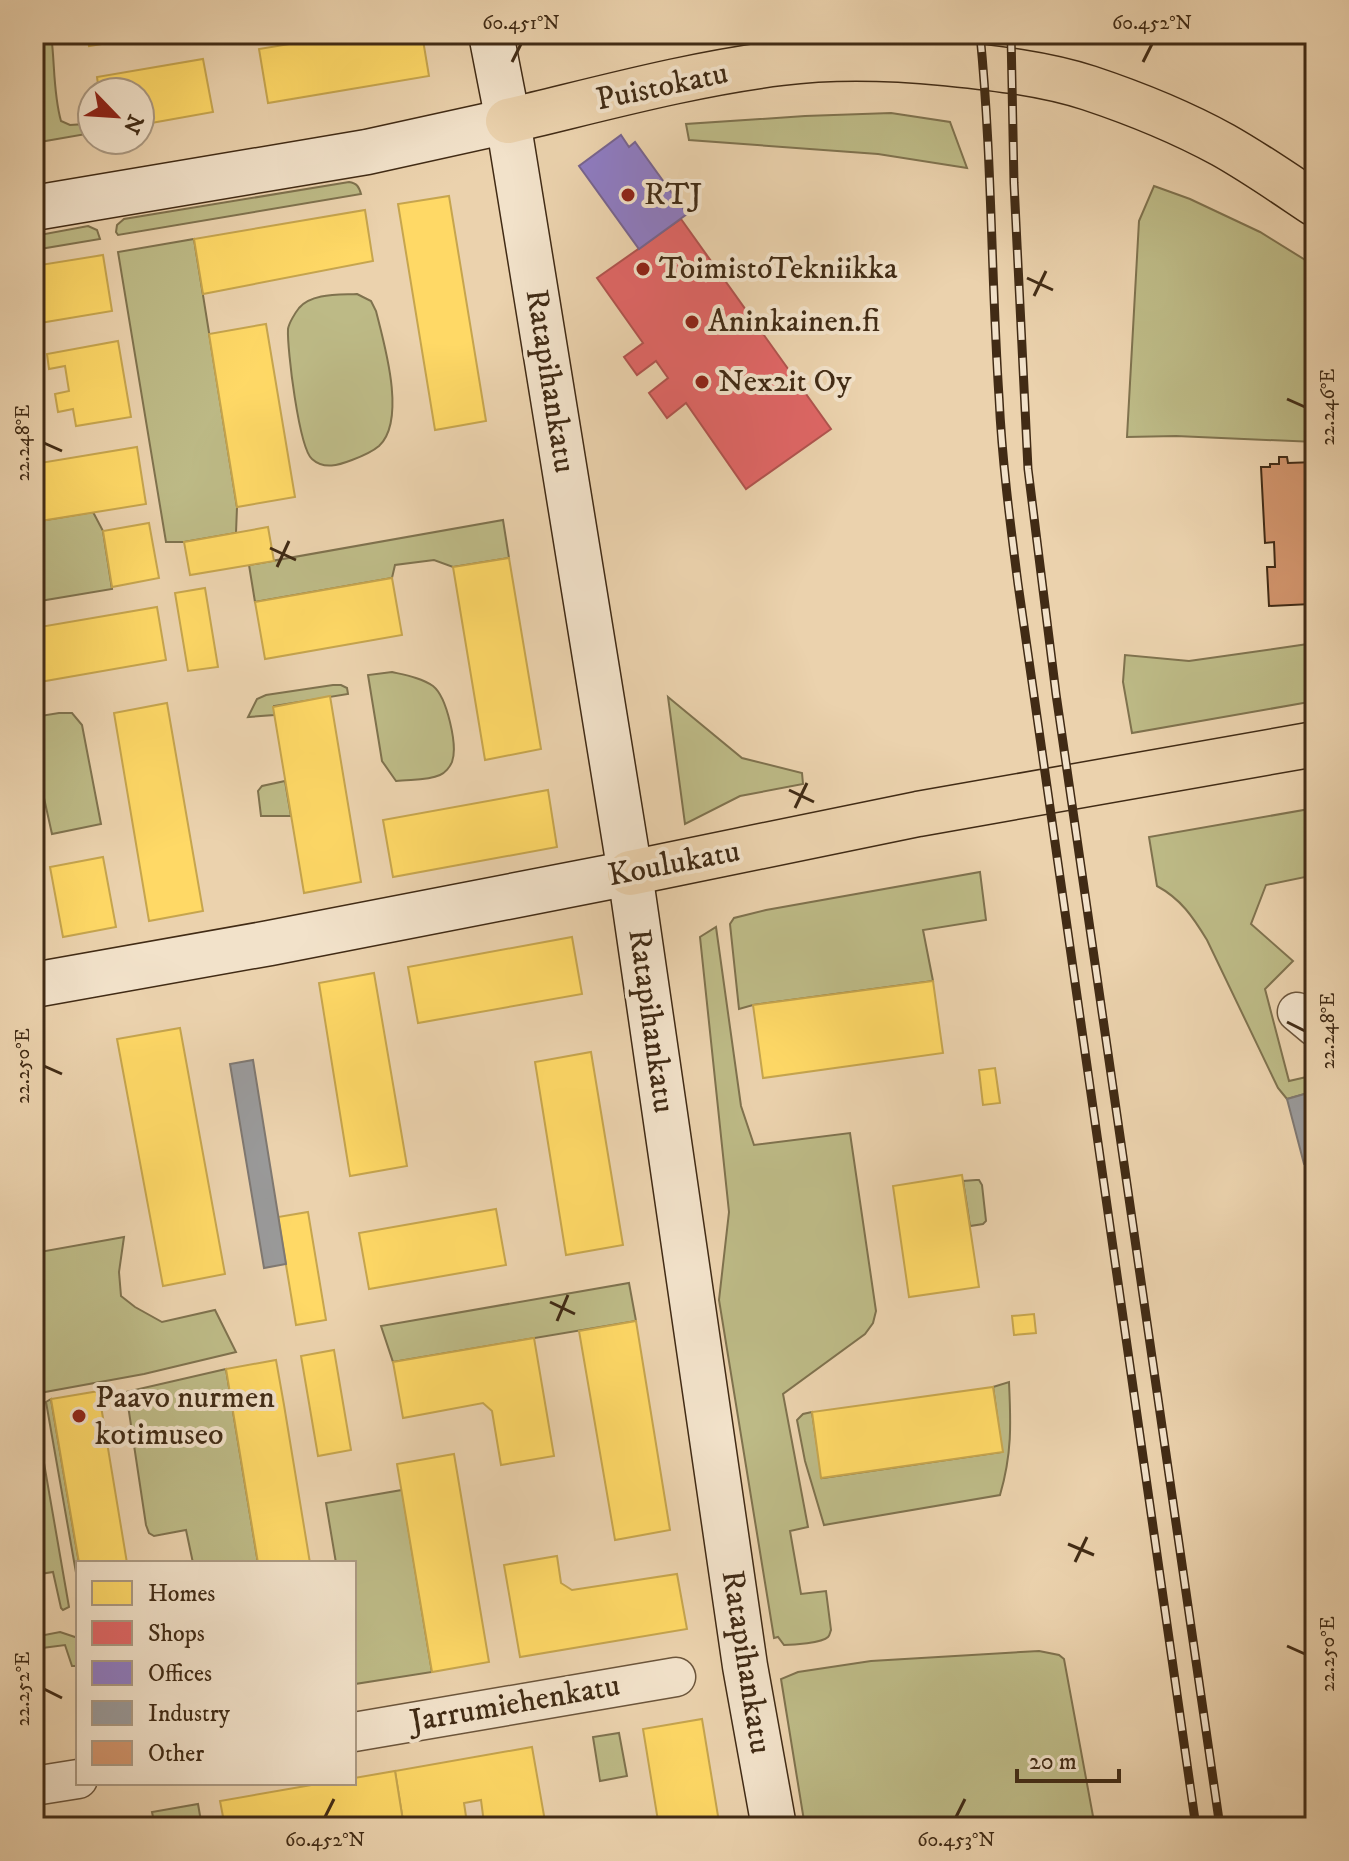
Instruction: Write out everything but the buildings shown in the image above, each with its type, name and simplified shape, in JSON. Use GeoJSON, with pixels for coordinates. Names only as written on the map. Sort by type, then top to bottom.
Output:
{"type":"FeatureCollection","features":[{"type":"Feature","properties":{"kind":"highway","name":"Puistokatu"},"geometry":{"type":"LineString","coordinates":[[508,121],[713,74],[783,63],[903,59],[1000,68],[1088,87],[1160,115],[1222,145],[1315,204]]}},
{"type":"Feature","properties":{"kind":"highway","name":"Koulukatu"},"geometry":{"type":"LineString","coordinates":[[630,873],[918,814],[1315,744]]}},
{"type":"Feature","properties":{"kind":"main road","name":"Ratapihankatu"},"geometry":{"type":"LineString","coordinates":[[491,34],[508,121],[630,873],[745,1666],[774,1827]]}},
{"type":"Feature","properties":{"kind":"main road","name":"Puistokatu"},"geometry":{"type":"LineString","coordinates":[[34,208],[367,152],[508,121]]}},
{"type":"Feature","properties":{"kind":"main road","name":"Koulukatu"},"geometry":{"type":"LineString","coordinates":[[34,985],[630,873]]}},
{"type":"Feature","properties":{"kind":"street","name":"Jarrumiehenkatu"},"geometry":{"type":"LineString","coordinates":[[356,1732],[676,1677]]}},
{"type":"Feature","properties":{"kind":"street"},"geometry":{"type":"LineString","coordinates":[[34,1786],[76,1779]]}},
{"type":"Feature","properties":{"kind":"shaded area"},"geometry":{"type":"Polygon","coordinates":[[[34,34],[51,34],[58,110],[61,121],[76,125],[76,136],[34,143],[34,34]]]}},
{"type":"Feature","properties":{"kind":"shaded area"},"geometry":{"type":"Polygon","coordinates":[[[891,113],[950,122],[967,168],[878,154],[689,140],[686,124],[805,116],[891,113]]]}},
{"type":"Feature","properties":{"kind":"shaded area"},"geometry":{"type":"Polygon","coordinates":[[[349,182],[357,186],[361,194],[118,235],[116,232],[117,225],[124,219],[349,182]]]}},
{"type":"Feature","properties":{"kind":"shaded area"},"geometry":{"type":"Polygon","coordinates":[[[1154,186],[1190,199],[1260,232],[1315,266],[1315,442],[1127,437],[1139,221],[1154,186]]]}},
{"type":"Feature","properties":{"kind":"shaded area"},"geometry":{"type":"Polygon","coordinates":[[[88,226],[97,230],[100,239],[34,250],[34,236],[88,226]]]}},
{"type":"Feature","properties":{"kind":"shaded area"},"geometry":{"type":"Polygon","coordinates":[[[194,239],[237,507],[236,533],[166,542],[118,252],[194,239]]]}},
{"type":"Feature","properties":{"kind":"shaded area"},"geometry":{"type":"Polygon","coordinates":[[[357,294],[371,301],[376,311],[391,381],[391,418],[387,434],[379,446],[347,462],[327,465],[312,459],[307,451],[298,418],[288,329],[304,303],[326,296],[357,294]]]}},
{"type":"Feature","properties":{"kind":"shaded area"},"geometry":{"type":"Polygon","coordinates":[[[93,512],[103,531],[112,589],[34,602],[34,522],[93,512]]]}},
{"type":"Feature","properties":{"kind":"shaded area"},"geometry":{"type":"Polygon","coordinates":[[[503,520],[509,558],[453,567],[434,560],[395,565],[392,578],[255,602],[249,565],[503,520]]]}},
{"type":"Feature","properties":{"kind":"shaded area"},"geometry":{"type":"Polygon","coordinates":[[[1315,643],[1315,701],[1132,733],[1123,682],[1125,655],[1189,661],[1315,643]]]}},
{"type":"Feature","properties":{"kind":"shaded area"},"geometry":{"type":"Polygon","coordinates":[[[392,672],[429,683],[443,700],[454,745],[452,762],[440,775],[396,781],[382,761],[368,675],[392,672]]]}},
{"type":"Feature","properties":{"kind":"shaded area"},"geometry":{"type":"Polygon","coordinates":[[[333,685],[347,688],[348,694],[274,706],[274,715],[248,717],[257,699],[266,695],[333,685]]]}},
{"type":"Feature","properties":{"kind":"shaded area"},"geometry":{"type":"Polygon","coordinates":[[[668,697],[742,758],[802,773],[803,784],[740,796],[685,824],[668,697]]]}},
{"type":"Feature","properties":{"kind":"shaded area"},"geometry":{"type":"Polygon","coordinates":[[[72,713],[82,725],[101,824],[52,834],[34,753],[34,717],[72,713]]]}},
{"type":"Feature","properties":{"kind":"shaded area"},"geometry":{"type":"Polygon","coordinates":[[[285,781],[291,816],[261,816],[258,791],[262,786],[285,781]]]}},
{"type":"Feature","properties":{"kind":"shaded area"},"geometry":{"type":"Polygon","coordinates":[[[1315,808],[1315,875],[1266,885],[1251,924],[1293,961],[1265,989],[1289,1081],[1315,1075],[1315,1091],[1287,1099],[1278,1088],[1207,940],[1186,909],[1157,886],[1149,837],[1315,808]]]}},
{"type":"Feature","properties":{"kind":"shaded area"},"geometry":{"type":"Polygon","coordinates":[[[980,872],[986,920],[923,930],[933,981],[739,1009],[730,924],[734,918],[980,872]]]}},
{"type":"Feature","properties":{"kind":"shaded area"},"geometry":{"type":"Polygon","coordinates":[[[716,927],[741,1106],[754,1145],[850,1133],[876,1311],[873,1323],[865,1334],[783,1394],[808,1527],[790,1531],[801,1594],[826,1591],[831,1630],[825,1639],[807,1643],[784,1645],[778,1637],[774,1638],[719,1300],[729,1212],[700,937],[716,927]]]}},
{"type":"Feature","properties":{"kind":"shaded area"},"geometry":{"type":"Polygon","coordinates":[[[979,1180],[986,1221],[970,1226],[963,1181],[979,1180]]]}},
{"type":"Feature","properties":{"kind":"shaded area"},"geometry":{"type":"Polygon","coordinates":[[[124,1237],[119,1272],[121,1296],[162,1322],[215,1310],[236,1352],[144,1374],[34,1394],[34,1253],[124,1237]]]}},
{"type":"Feature","properties":{"kind":"shaded area"},"geometry":{"type":"Polygon","coordinates":[[[629,1283],[636,1321],[393,1362],[381,1326],[629,1283]]]}},
{"type":"Feature","properties":{"kind":"shaded area"},"geometry":{"type":"Polygon","coordinates":[[[226,1369],[258,1561],[193,1561],[186,1530],[154,1536],[149,1533],[126,1392],[226,1369]]]}},
{"type":"Feature","properties":{"kind":"shaded area"},"geometry":{"type":"Polygon","coordinates":[[[1009,1382],[1010,1439],[1000,1495],[824,1525],[805,1461],[797,1420],[803,1414],[812,1412],[822,1478],[1002,1452],[993,1387],[1009,1382]]]}},
{"type":"Feature","properties":{"kind":"shaded area"},"geometry":{"type":"Polygon","coordinates":[[[51,1399],[79,1561],[76,1561],[76,1573],[46,1402],[51,1399]]]}},
{"type":"Feature","properties":{"kind":"shaded area"},"geometry":{"type":"Polygon","coordinates":[[[34,1440],[40,1440],[69,1607],[63,1610],[53,1572],[34,1575],[34,1440]]]}},
{"type":"Feature","properties":{"kind":"shaded area"},"geometry":{"type":"Polygon","coordinates":[[[402,1490],[432,1672],[356,1684],[356,1561],[336,1561],[326,1503],[402,1490]]]}},
{"type":"Feature","properties":{"kind":"shaded area"},"geometry":{"type":"Polygon","coordinates":[[[60,1632],[76,1637],[76,1666],[72,1666],[65,1645],[34,1649],[34,1637],[60,1632]]]}},
{"type":"Feature","properties":{"kind":"shaded area"},"geometry":{"type":"Polygon","coordinates":[[[1039,1651],[1064,1659],[1095,1827],[805,1827],[781,1679],[798,1672],[871,1661],[1039,1651]]]}},
{"type":"Feature","properties":{"kind":"shaded area"},"geometry":{"type":"Polygon","coordinates":[[[619,1733],[627,1776],[600,1781],[593,1737],[619,1733]]]}},
{"type":"Feature","properties":{"kind":"shaded area"},"geometry":{"type":"Polygon","coordinates":[[[198,1804],[202,1827],[155,1827],[152,1812],[198,1804]]]}},
{"type":"Feature","properties":{"kind":"railway"},"geometry":{"type":"LineString","coordinates":[[980,34],[1000,421],[1009,514],[1196,1827]]}},
{"type":"Feature","properties":{"kind":"railway"},"geometry":{"type":"LineString","coordinates":[[1011,34],[1014,183],[1028,469],[1056,694],[1220,1827]]}},
{"type":"Feature","properties":{"kind":"place","name":"RTJ"},"geometry":{"type":"Point","coordinates":[628,195]}},
{"type":"Feature","properties":{"kind":"place","name":"ToimistoTekniikka"},"geometry":{"type":"Point","coordinates":[643,269]}},
{"type":"Feature","properties":{"kind":"place","name":"Aninkainen.fi"},"geometry":{"type":"Point","coordinates":[692,322]}},
{"type":"Feature","properties":{"kind":"place","name":"Nex2it Oy"},"geometry":{"type":"Point","coordinates":[702,382]}},
{"type":"Feature","properties":{"kind":"place","name":"Paavo nurmen kotimuseo"},"geometry":{"type":"Point","coordinates":[79,1416]}}]}
